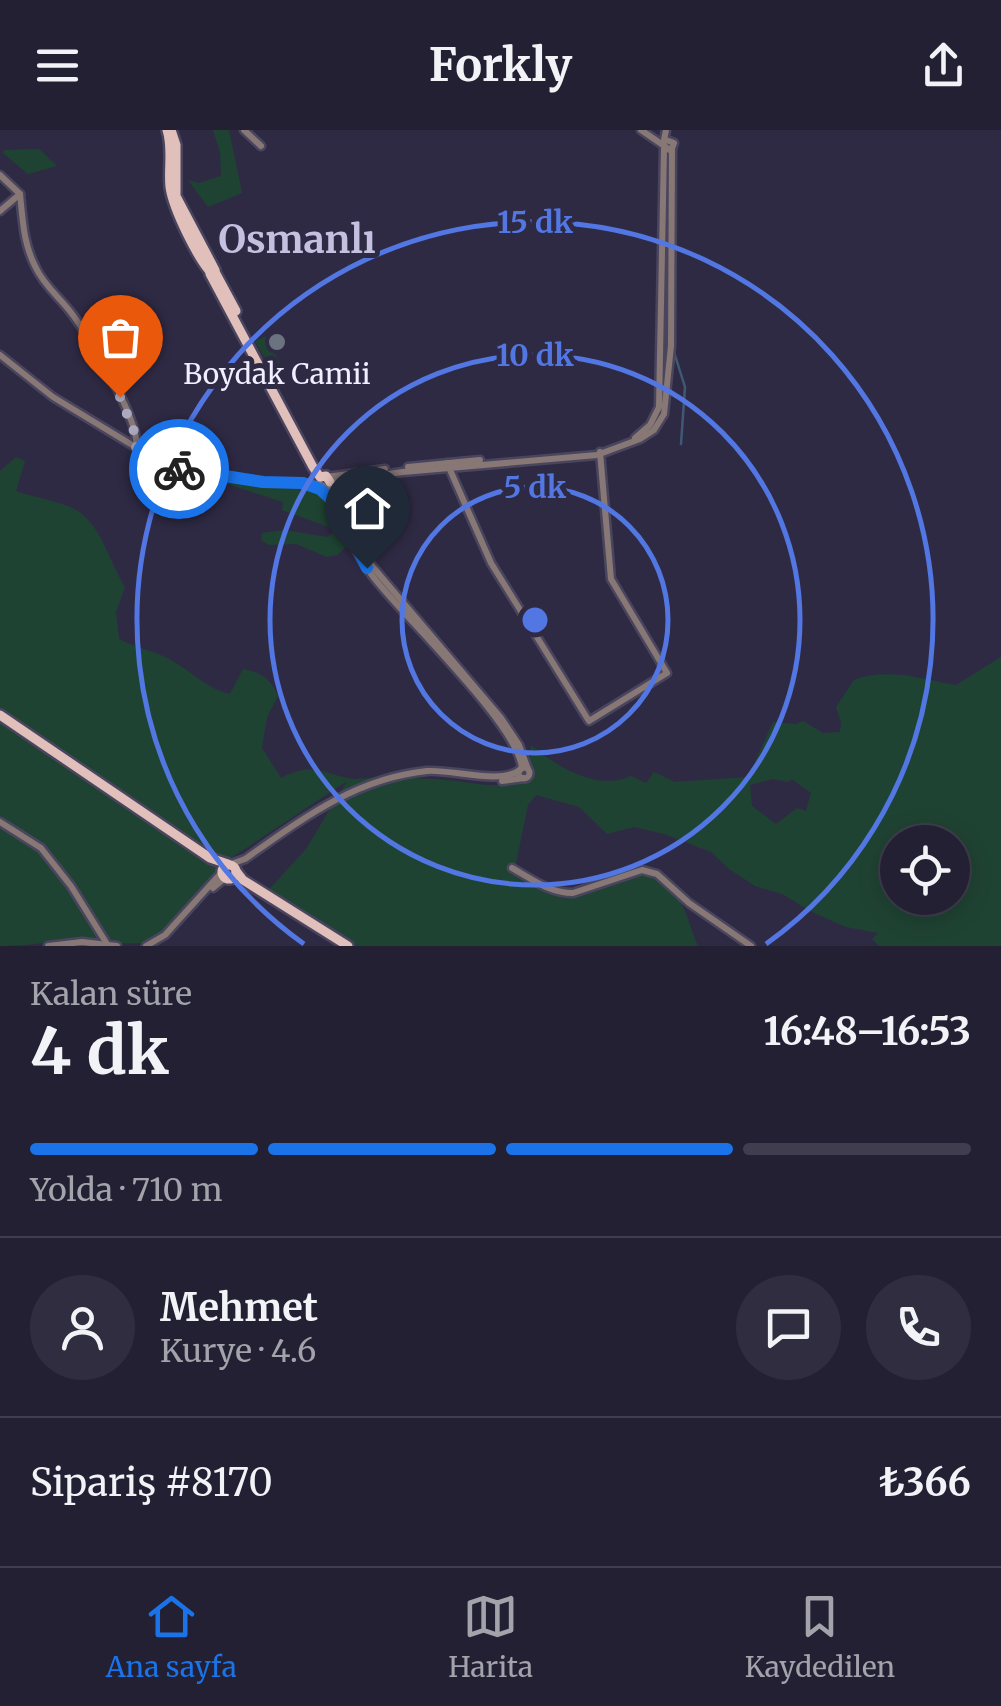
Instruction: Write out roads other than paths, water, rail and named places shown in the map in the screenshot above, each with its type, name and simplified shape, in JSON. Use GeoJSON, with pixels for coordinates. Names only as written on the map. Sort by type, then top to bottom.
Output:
{"type":"FeatureCollection","features":[{"type":"Feature","properties":{"kind":"main road"},"geometry":{"type":"LineString","coordinates":[[169,130],[176,146],[176,196],[212,272],[324,480]]}},
{"type":"Feature","properties":{"kind":"main road"},"geometry":{"type":"LineString","coordinates":[[0,716],[345,946]]}},
{"type":"Feature","properties":{"kind":"street"},"geometry":{"type":"LineString","coordinates":[[244,130],[261,146]]}},
{"type":"Feature","properties":{"kind":"street"},"geometry":{"type":"LineString","coordinates":[[644,130],[667,145]]}},
{"type":"Feature","properties":{"kind":"street"},"geometry":{"type":"LineString","coordinates":[[0,356],[53,397],[136,447],[162,471],[184,468],[237,478],[303,483],[600,452],[631,440],[658,419],[667,346],[670,130]]}},
{"type":"Feature","properties":{"kind":"street"},"geometry":{"type":"LineString","coordinates":[[0,175],[20,194],[21,221],[38,274],[71,312],[103,364],[132,424],[136,447]]}},
{"type":"Feature","properties":{"kind":"street"},"geometry":{"type":"LineString","coordinates":[[0,211],[20,194]]}},
{"type":"Feature","properties":{"kind":"street"},"geometry":{"type":"LineString","coordinates":[[448,465],[491,563],[588,721],[667,673],[610,576],[600,452]]}},
{"type":"Feature","properties":{"kind":"street"},"geometry":{"type":"LineString","coordinates":[[285,482],[342,480],[448,465]]}},
{"type":"Feature","properties":{"kind":"street"},"geometry":{"type":"LineString","coordinates":[[146,946],[165,935],[229,871],[316,815],[370,787],[431,775],[510,781],[524,771],[519,745],[372,566],[324,480]]}},
{"type":"Feature","properties":{"kind":"street"},"geometry":{"type":"LineString","coordinates":[[333,496],[342,480]]}},
{"type":"Feature","properties":{"kind":"street"},"geometry":{"type":"LineString","coordinates":[[303,483],[333,496]]}},
{"type":"Feature","properties":{"kind":"street"},"geometry":{"type":"LineString","coordinates":[[0,822],[41,848],[71,886],[107,944]]}},
{"type":"Feature","properties":{"kind":"street"},"geometry":{"type":"LineString","coordinates":[[512,868],[563,893],[651,870],[688,903],[751,946]]}},
{"type":"Feature","properties":{"kind":"street"},"geometry":{"type":"LineString","coordinates":[[157,946],[229,871]]}},
{"type":"Feature","properties":{"kind":"street"},"geometry":{"type":"LineString","coordinates":[[48,946],[82,942],[117,946]]}},
{"type":"Feature","properties":{"kind":"waterway"},"geometry":{"type":"LineString","coordinates":[[668,154],[668,337]]}},
{"type":"Feature","properties":{"kind":"waterway"},"geometry":{"type":"LineString","coordinates":[[674,352],[685,387],[681,444]]}},
{"type":"Feature","properties":{"kind":"place","name":"Boydak Camii"},"geometry":{"type":"Point","coordinates":[277,342]}},
{"type":"Feature","properties":{"kind":"district","name":"Osmanlı"},"geometry":{"type":"Point","coordinates":[297,240]}}]}
